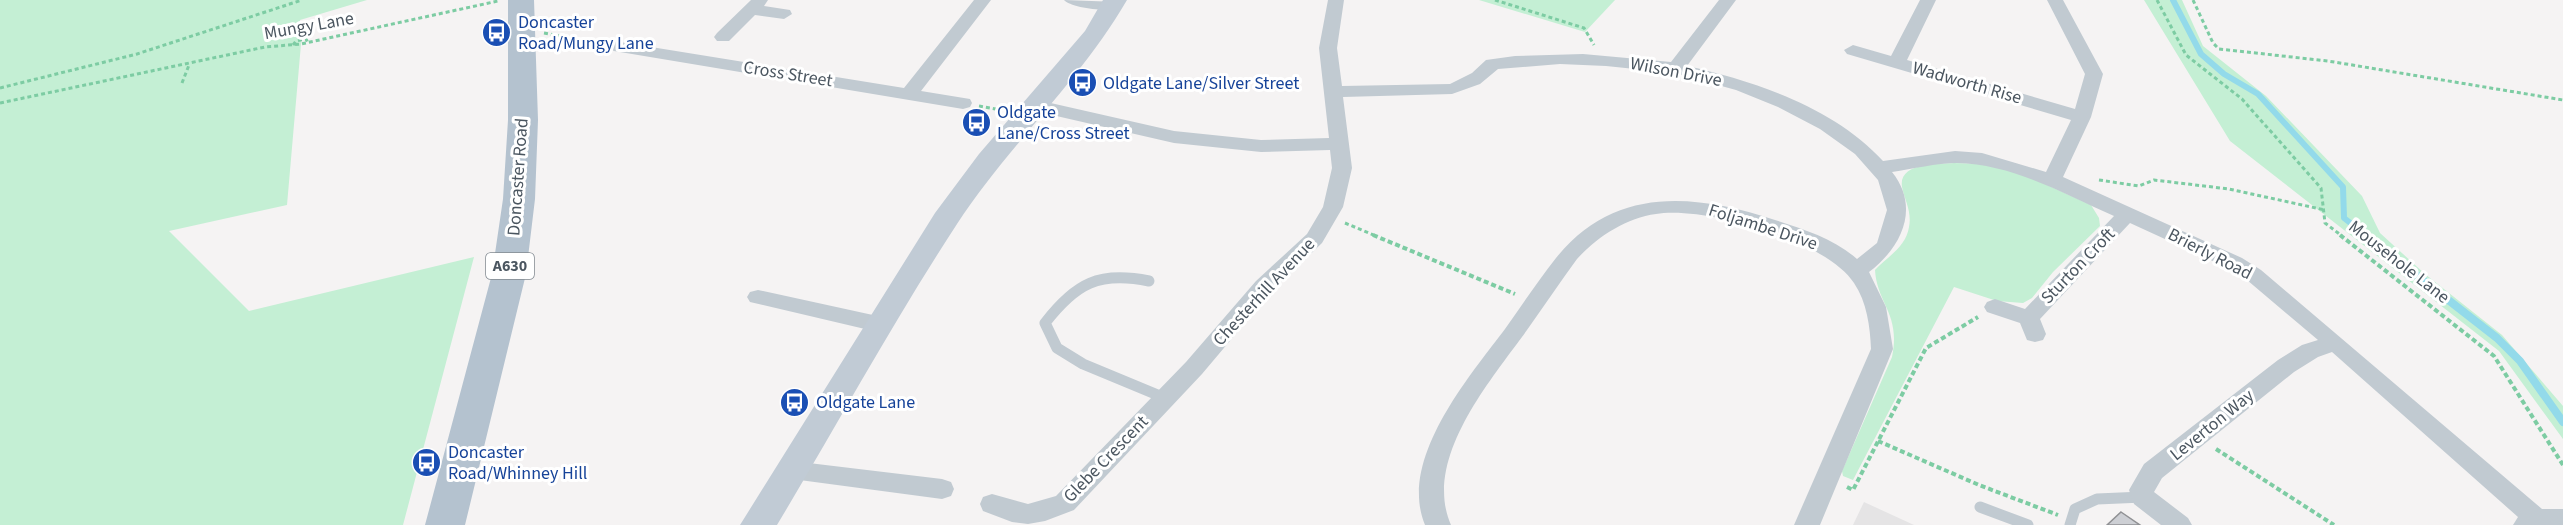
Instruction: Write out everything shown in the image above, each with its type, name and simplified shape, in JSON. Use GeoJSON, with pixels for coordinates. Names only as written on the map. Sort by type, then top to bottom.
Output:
{"type":"FeatureCollection","features":[{"type":"Feature","properties":{"kind":"main road","name":"Doncaster Road"},"geometry":{"type":"LineString","coordinates":[[445,525],[509,274],[519,199],[523,37],[521,0]]}},
{"type":"Feature","properties":{"kind":"street"},"geometry":{"type":"LineString","coordinates":[[909,94],[983,0]]}},
{"type":"Feature","properties":{"kind":"street"},"geometry":{"type":"LineString","coordinates":[[758,525],[945,220],[1030,110],[1095,33],[1114,3],[1071,0]]}},
{"type":"Feature","properties":{"kind":"street","name":"Chesterhill Avenue"},"geometry":{"type":"LineString","coordinates":[[1194,368],[1264,286],[1315,238],[1328,216],[1338,190],[1342,168],[1328,48],[1336,0]]}},
{"type":"Feature","properties":{"kind":"street"},"geometry":{"type":"LineString","coordinates":[[1676,68],[1728,0]]}},
{"type":"Feature","properties":{"kind":"street"},"geometry":{"type":"LineString","coordinates":[[1897,62],[1928,0]]}},
{"type":"Feature","properties":{"kind":"street"},"geometry":{"type":"LineString","coordinates":[[2055,0],[2094,74],[2082,117],[2055,175]]}},
{"type":"Feature","properties":{"kind":"street"},"geometry":{"type":"LineString","coordinates":[[723,37],[755,4],[783,14]]}},
{"type":"Feature","properties":{"kind":"street","name":"Cross Street"},"geometry":{"type":"LineString","coordinates":[[614,46],[963,103]]}},
{"type":"Feature","properties":{"kind":"street","name":"Wadworth Rise"},"geometry":{"type":"LineString","coordinates":[[1852,50],[2082,117]]}},
{"type":"Feature","properties":{"kind":"street","name":"Wilson Drive"},"geometry":{"type":"LineString","coordinates":[[1332,92],[1452,89],[1467,84],[1484,74],[1492,64],[1545,58],[1596,59],[1676,68],[1738,85],[1820,119],[1848,139],[1879,168],[1894,187],[1898,207],[1895,228],[1887,246],[1856,271]]}},
{"type":"Feature","properties":{"kind":"street"},"geometry":{"type":"LineString","coordinates":[[1030,110],[1174,137],[1261,146],[1340,144]]}},
{"type":"Feature","properties":{"kind":"street","name":"Brierly Road"},"geometry":{"type":"LineString","coordinates":[[1879,168],[1955,157],[1982,159],[2055,175],[2127,214],[2235,263],[2254,275],[2337,343],[2531,522]]}},
{"type":"Feature","properties":{"kind":"street","name":"Foljambe Drive"},"geometry":{"type":"LineString","coordinates":[[1438,525],[1431,513],[1430,491],[1439,452],[1457,412],[1571,253],[1591,236],[1635,211],[1665,206],[1722,210],[1802,237],[1837,254],[1856,271],[1871,297],[1881,325],[1882,350],[1807,525]]}},
{"type":"Feature","properties":{"kind":"street","name":"Sturton Croft"},"geometry":{"type":"LineString","coordinates":[[1995,307],[2032,326],[2127,214]]}},
{"type":"Feature","properties":{"kind":"street"},"geometry":{"type":"LineString","coordinates":[[758,297],[882,325]]}},
{"type":"Feature","properties":{"kind":"street","name":"Leverton Way"},"geometry":{"type":"LineString","coordinates":[[2143,497],[2141,490],[2153,471],[2286,366],[2310,351],[2337,343]]}},
{"type":"Feature","properties":{"kind":"street","name":"Glebe Crescent"},"geometry":{"type":"LineString","coordinates":[[992,504],[1026,516],[1042,514],[1065,503],[1194,368]]}},
{"type":"Feature","properties":{"kind":"street"},"geometry":{"type":"LineString","coordinates":[[792,470],[942,489]]}},
{"type":"Feature","properties":{"kind":"street"},"geometry":{"type":"LineString","coordinates":[[2143,497],[2179,525]]}},
{"type":"Feature","properties":{"kind":"street"},"geometry":{"type":"LineString","coordinates":[[2531,522],[2563,519]]}},
{"type":"Feature","properties":{"kind":"lane"},"geometry":{"type":"LineString","coordinates":[[1149,281],[1120,275],[1096,278],[1076,290],[1045,323],[1057,348],[1083,364],[1165,398]]}},
{"type":"Feature","properties":{"kind":"lane"},"geometry":{"type":"LineString","coordinates":[[2071,523],[2075,509],[2097,500],[2143,497]]}},
{"type":"Feature","properties":{"kind":"lane"},"geometry":{"type":"LineString","coordinates":[[1980,507],[2028,525]]}},
{"type":"Feature","properties":{"kind":"path"},"geometry":{"type":"LineString","coordinates":[[0,88],[137,54],[302,0]]}},
{"type":"Feature","properties":{"kind":"path","name":"Mungy Lane"},"geometry":{"type":"LineString","coordinates":[[0,103],[265,47],[293,45],[296,41],[306,39],[308,43],[505,0]]}},
{"type":"Feature","properties":{"kind":"path"},"geometry":{"type":"LineString","coordinates":[[1495,0],[1584,28],[1594,43],[1596,59]]}},
{"type":"Feature","properties":{"kind":"path","name":"Mousehole Lane"},"geometry":{"type":"LineString","coordinates":[[2157,0],[2186,55],[2242,99],[2321,188],[2325,223],[2480,342],[2494,356],[2563,465]]}},
{"type":"Feature","properties":{"kind":"path"},"geometry":{"type":"LineString","coordinates":[[2193,0],[2213,43],[2219,49],[2328,61],[2563,100]]}},
{"type":"Feature","properties":{"kind":"path"},"geometry":{"type":"LineString","coordinates":[[523,37],[541,32],[614,46]]}},
{"type":"Feature","properties":{"kind":"path"},"geometry":{"type":"LineString","coordinates":[[182,83],[190,64]]}},
{"type":"Feature","properties":{"kind":"path"},"geometry":{"type":"LineString","coordinates":[[963,103],[1030,110]]}},
{"type":"Feature","properties":{"kind":"path"},"geometry":{"type":"LineString","coordinates":[[2055,175],[2139,186],[2154,180],[2229,189],[2325,210]]}},
{"type":"Feature","properties":{"kind":"path"},"geometry":{"type":"LineString","coordinates":[[1328,216],[1535,303]]}},
{"type":"Feature","properties":{"kind":"path"},"geometry":{"type":"LineString","coordinates":[[1827,478],[1853,490],[1926,348],[1995,307]]}},
{"type":"Feature","properties":{"kind":"path"},"geometry":{"type":"LineString","coordinates":[[2196,437],[2334,525]]}},
{"type":"Feature","properties":{"kind":"path"},"geometry":{"type":"LineString","coordinates":[[1878,441],[2071,523]]}},
{"type":"Feature","properties":{"kind":"shaded area"},"geometry":{"type":"Polygon","coordinates":[[[1864,502],[1914,525],[1853,525],[1864,502]]]}},
{"type":"Feature","properties":{"kind":"green space"},"geometry":{"type":"Polygon","coordinates":[[[0,0],[367,0],[300,20],[301,44],[287,205],[169,231],[249,311],[474,257],[403,525],[0,525],[0,0]]]}},
{"type":"Feature","properties":{"kind":"green space"},"geometry":{"type":"Polygon","coordinates":[[[1479,0],[1615,0],[1585,32],[1479,0]]]}},
{"type":"Feature","properties":{"kind":"green space"},"geometry":{"type":"Polygon","coordinates":[[[2144,0],[2182,0],[2203,46],[2266,96],[2362,196],[2380,233],[2425,274],[2502,335],[2563,406],[2563,439],[2499,351],[2230,141],[2144,0]]]}},
{"type":"Feature","properties":{"kind":"green space"},"geometry":{"type":"Polygon","coordinates":[[[1954,163],[1987,164],[2019,172],[2091,205],[2099,218],[2100,226],[2053,272],[2032,298],[2023,303],[1997,301],[1954,287],[1853,480],[1843,476],[1842,471],[1892,357],[1893,330],[1875,270],[1896,251],[1907,234],[1910,216],[1902,179],[1906,173],[1921,166],[1954,163]]]}},
{"type":"Feature","properties":{"kind":"building"},"geometry":{"type":"Polygon","coordinates":[[[2121,512],[2140,525],[2107,525],[2121,512]]]}},
{"type":"Feature","properties":{"kind":"waterway"},"geometry":{"type":"LineString","coordinates":[[2173,0],[2201,54],[2224,74],[2258,94],[2343,187],[2344,218],[2367,236]]}},
{"type":"Feature","properties":{"kind":"waterway"},"geometry":{"type":"LineString","coordinates":[[2365,235],[2497,338],[2520,361],[2563,422]]}},
{"type":"Feature","properties":{"kind":"place","name":"Doncaster Road/Mungy Lane"},"geometry":{"type":"Point","coordinates":[497,32]}},
{"type":"Feature","properties":{"kind":"place","name":"Oldgate Lane/Silver Street"},"geometry":{"type":"Point","coordinates":[1082,83]}},
{"type":"Feature","properties":{"kind":"place","name":"Oldgate Lane/Cross Street"},"geometry":{"type":"Point","coordinates":[976,122]}},
{"type":"Feature","properties":{"kind":"place","name":"Oldgate Lane"},"geometry":{"type":"Point","coordinates":[795,402]}},
{"type":"Feature","properties":{"kind":"place","name":"Doncaster Road/Whinney Hill"},"geometry":{"type":"Point","coordinates":[427,462]}}]}
